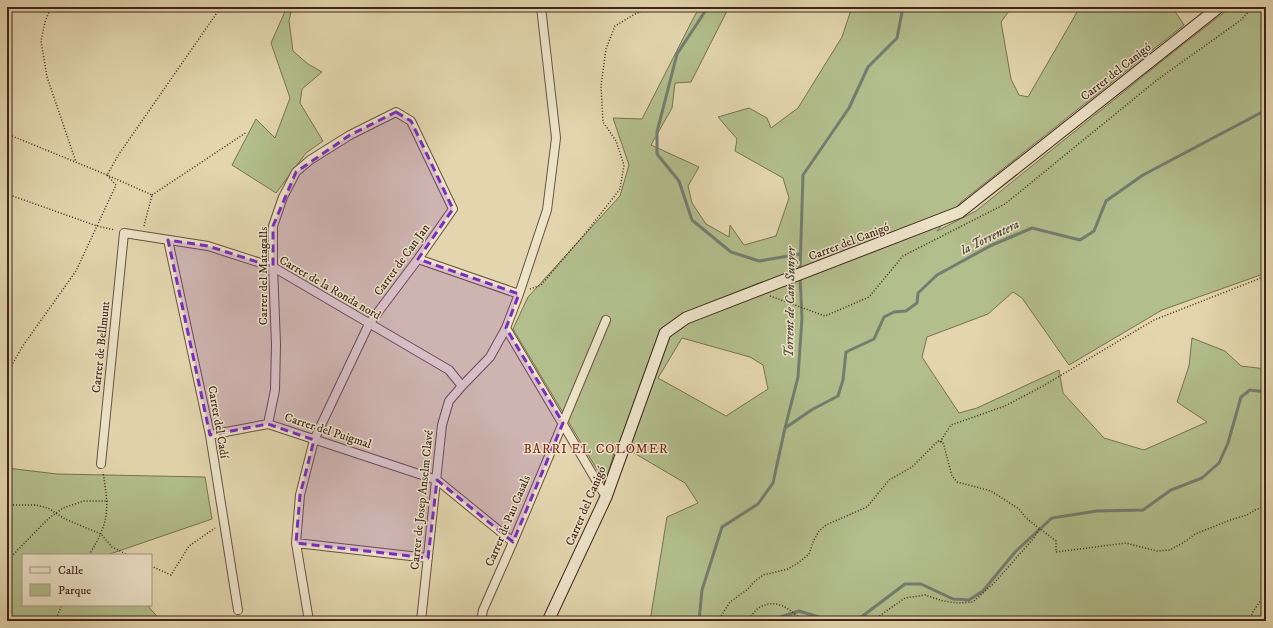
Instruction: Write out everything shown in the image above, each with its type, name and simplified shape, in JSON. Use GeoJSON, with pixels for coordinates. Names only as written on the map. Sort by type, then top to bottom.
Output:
{"type":"FeatureCollection","features":[{"type":"Feature","properties":{"kind":"street","name":"Carrer de Josep Anselm Clavé"},"geometry":{"type":"LineString","coordinates":[[421,621],[442,425],[449,401],[490,357],[506,328],[547,210],[556,138],[541,7]]}},
{"type":"Feature","properties":{"kind":"street","name":"Carrer del Canigó"},"geometry":{"type":"LineString","coordinates":[[548,621],[606,497],[665,333],[686,318],[960,212],[1219,7]]}},
{"type":"Feature","properties":{"kind":"street","name":"Carrer del Matagalls"},"geometry":{"type":"LineString","coordinates":[[268,424],[275,390],[276,344],[273,267],[274,226],[283,197],[296,172],[310,160],[350,135],[396,112],[411,121],[453,209]]}},
{"type":"Feature","properties":{"kind":"street","name":"Carrer de Can Jan"},"geometry":{"type":"LineString","coordinates":[[309,621],[296,543],[300,495],[314,440],[369,324],[418,259],[453,209]]}},
{"type":"Feature","properties":{"kind":"street","name":"Carrer de la Ronda nord"},"geometry":{"type":"LineString","coordinates":[[124,233],[208,246],[273,267],[449,370],[462,386]]}},
{"type":"Feature","properties":{"kind":"street","name":"Carrer de Bellmunt"},"geometry":{"type":"LineString","coordinates":[[101,464],[124,233]]}},
{"type":"Feature","properties":{"kind":"street","name":"Carrer del Cadí"},"geometry":{"type":"LineString","coordinates":[[168,240],[210,435],[238,610]]}},
{"type":"Feature","properties":{"kind":"street"},"geometry":{"type":"LineString","coordinates":[[418,259],[519,294]]}},
{"type":"Feature","properties":{"kind":"street","name":"Carrer de Pau Casals"},"geometry":{"type":"LineString","coordinates":[[481,621],[483,610],[606,320]]}},
{"type":"Feature","properties":{"kind":"street"},"geometry":{"type":"LineString","coordinates":[[506,328],[606,497]]}},
{"type":"Feature","properties":{"kind":"street","name":"Carrer del Puigmal"},"geometry":{"type":"LineString","coordinates":[[210,435],[268,424],[436,480]]}},
{"type":"Feature","properties":{"kind":"street"},"geometry":{"type":"LineString","coordinates":[[436,480],[513,542]]}},
{"type":"Feature","properties":{"kind":"street"},"geometry":{"type":"LineString","coordinates":[[296,543],[428,558]]}},
{"type":"Feature","properties":{"kind":"path"},"geometry":{"type":"LineString","coordinates":[[51,7],[44,22],[40,41],[47,76],[77,162]]}},
{"type":"Feature","properties":{"kind":"path"},"geometry":{"type":"LineString","coordinates":[[107,175],[119,154],[221,7]]}},
{"type":"Feature","properties":{"kind":"path"},"geometry":{"type":"LineString","coordinates":[[519,294],[541,285],[588,230],[620,189],[624,165],[616,141],[603,122],[601,86],[606,49],[615,26],[635,14],[652,7]]}},
{"type":"Feature","properties":{"kind":"path"},"geometry":{"type":"LineString","coordinates":[[141,236],[152,195],[247,132]]}},
{"type":"Feature","properties":{"kind":"path"},"geometry":{"type":"LineString","coordinates":[[12,136],[77,162],[152,195]]}},
{"type":"Feature","properties":{"kind":"path"},"geometry":{"type":"LineString","coordinates":[[7,374],[22,347],[76,271],[116,185],[107,175]]}},
{"type":"Feature","properties":{"kind":"path"},"geometry":{"type":"LineString","coordinates":[[7,194],[96,226],[124,233]]}},
{"type":"Feature","properties":{"kind":"path"},"geometry":{"type":"LineString","coordinates":[[718,621],[730,602],[748,589],[763,575],[788,569],[809,554],[819,531],[826,525],[867,507],[889,480],[912,467],[938,441],[940,442],[951,425],[1005,406],[1043,386],[1154,320],[1266,276]]}},
{"type":"Feature","properties":{"kind":"path"},"geometry":{"type":"LineString","coordinates":[[940,442],[943,442],[952,476],[957,482],[991,491],[1019,509],[1026,518],[1056,541],[1056,552],[1126,543],[1157,551],[1170,550],[1195,534],[1247,515],[1266,506]]}},
{"type":"Feature","properties":{"kind":"path"},"geometry":{"type":"LineString","coordinates":[[90,554],[101,534],[105,523],[108,501],[101,464]]}},
{"type":"Feature","properties":{"kind":"path"},"geometry":{"type":"LineString","coordinates":[[7,561],[48,519],[63,508],[84,501],[108,501]]}},
{"type":"Feature","properties":{"kind":"path"},"geometry":{"type":"LineString","coordinates":[[7,504],[36,504],[48,508],[77,525],[101,534],[112,547],[126,554]]}},
{"type":"Feature","properties":{"kind":"path"},"geometry":{"type":"LineString","coordinates":[[152,566],[171,575],[189,546],[223,522]]}},
{"type":"Feature","properties":{"kind":"path"},"geometry":{"type":"LineString","coordinates":[[872,621],[905,598],[925,595],[943,601],[958,603],[973,602],[994,582],[1034,538],[1040,529]]}},
{"type":"Feature","properties":{"kind":"path"},"geometry":{"type":"LineString","coordinates":[[1251,621],[1252,614],[1266,593]]}},
{"type":"Feature","properties":{"kind":"path"},"geometry":{"type":"LineString","coordinates":[[747,621],[760,608],[775,604],[790,609],[802,621]]}},
{"type":"Feature","properties":{"kind":"path"},"geometry":{"type":"LineString","coordinates":[[55,621],[62,606]]}},
{"type":"Feature","properties":{"kind":"highlighted area"},"geometry":{"type":"Polygon","coordinates":[[[396,112],[411,121],[453,209],[418,259],[519,294],[506,328],[563,423],[513,542],[437,480],[428,558],[296,543],[300,495],[314,440],[268,424],[210,435],[168,240],[208,246],[273,267],[273,226],[296,172],[350,135],[396,112]]]}},
{"type":"Feature","properties":{"kind":"green space"},"geometry":{"type":"Polygon","coordinates":[[[287,7],[292,7],[289,21],[293,51],[308,64],[322,72],[302,89],[300,103],[323,141],[306,153],[276,193],[232,165],[256,119],[275,138],[290,98],[271,43],[287,7]]]}},
{"type":"Feature","properties":{"kind":"green space"},"geometry":{"type":"Polygon","coordinates":[[[701,7],[729,7],[691,82],[675,83],[672,108],[651,145],[699,167],[688,186],[692,203],[706,224],[729,237],[730,225],[744,245],[776,236],[789,198],[783,178],[735,151],[737,139],[718,117],[749,108],[767,118],[771,128],[798,108],[842,37],[852,7],[1012,7],[1001,22],[1011,79],[1019,95],[1028,97],[1080,7],[1172,7],[1184,25],[961,202],[937,231],[976,211],[1231,7],[1266,7],[1266,273],[1162,310],[1069,365],[1022,298],[1013,292],[988,314],[927,337],[922,357],[959,413],[977,408],[1059,370],[1063,393],[1104,438],[1144,450],[1207,422],[1177,402],[1189,366],[1192,338],[1225,351],[1241,366],[1266,369],[1266,621],[650,621],[667,517],[698,503],[685,483],[617,443],[605,483],[513,329],[528,297],[620,196],[629,165],[613,118],[642,119],[695,15],[701,7]],[[682,338],[658,378],[726,416],[768,389],[763,365],[750,357],[682,338]]]}},
{"type":"Feature","properties":{"kind":"green space"},"geometry":{"type":"Polygon","coordinates":[[[7,468],[57,474],[205,477],[212,519],[110,554],[22,554],[22,606],[148,606],[161,621],[7,621],[7,468]]]}},
{"type":"Feature","properties":{"kind":"waterway"},"geometry":{"type":"LineString","coordinates":[[708,7],[677,54],[657,132],[657,154],[679,181],[692,220],[731,252],[759,261],[800,254]]}},
{"type":"Feature","properties":{"kind":"waterway","name":"Torrent de Can Sunyer"},"geometry":{"type":"LineString","coordinates":[[800,272],[803,175],[849,108],[868,67],[897,38],[903,7]]}},
{"type":"Feature","properties":{"kind":"waterway","name":"la Torrentera"},"geometry":{"type":"LineString","coordinates":[[785,428],[813,409],[838,396],[843,380],[846,352],[874,339],[884,317],[894,312],[906,311],[917,303],[918,293],[937,275],[990,246],[1032,228],[1080,240],[1094,231],[1106,201],[1143,175],[1266,110]]}},
{"type":"Feature","properties":{"kind":"waterway","name":"Torrent de Can Sunyer"},"geometry":{"type":"LineString","coordinates":[[699,621],[702,590],[722,527],[758,504],[773,483],[798,377],[802,318],[800,277]]}},
{"type":"Feature","properties":{"kind":"waterway"},"geometry":{"type":"LineString","coordinates":[[856,621],[905,584],[921,584],[953,599],[969,600],[983,591],[1015,552],[1052,518],[1097,511],[1143,510],[1171,490],[1202,478],[1219,463],[1228,443],[1241,397],[1250,390],[1266,392]]}},
{"type":"Feature","properties":{"kind":"waterway"},"geometry":{"type":"LineString","coordinates":[[768,621],[799,611],[832,621]]}},
{"type":"Feature","properties":{"kind":"district","name":"BARRI EL COLOMER"},"geometry":{"type":"Point","coordinates":[596,449]}}]}
